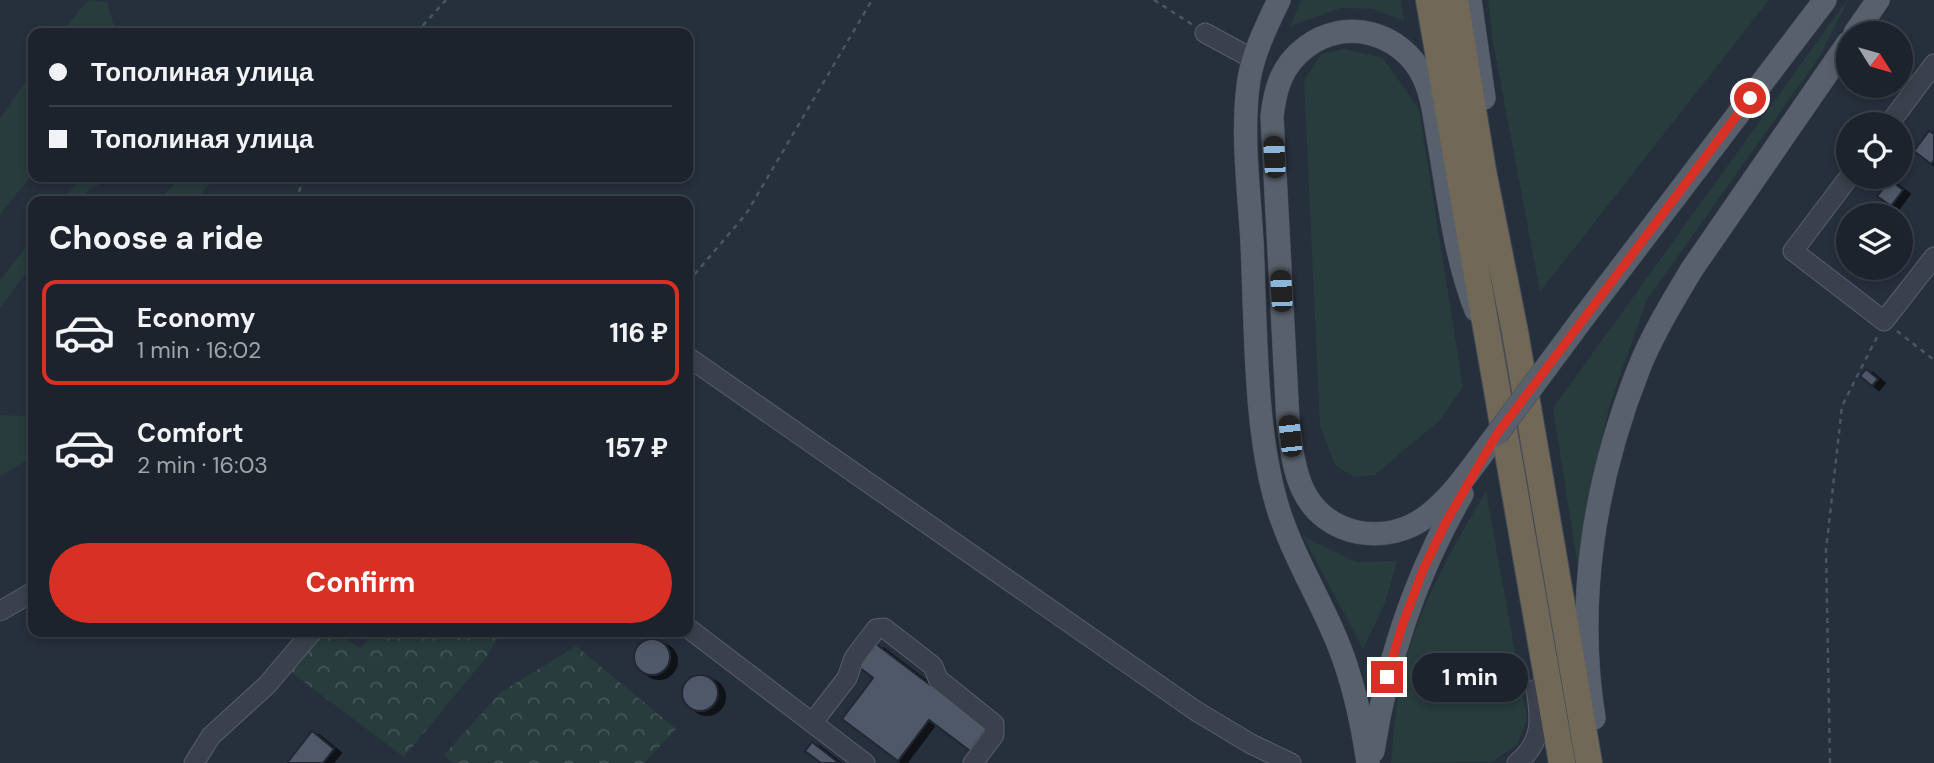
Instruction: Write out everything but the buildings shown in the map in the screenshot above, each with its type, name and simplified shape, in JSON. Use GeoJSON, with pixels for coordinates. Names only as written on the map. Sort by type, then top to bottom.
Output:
{"type":"FeatureCollection","features":[{"type":"Feature","properties":{"kind":"highway"},"geometry":{"type":"LineString","coordinates":[[1429,0],[1562,763]]}},
{"type":"Feature","properties":{"kind":"highway"},"geometry":{"type":"LineString","coordinates":[[1455,0],[1589,763]]}},
{"type":"Feature","properties":{"kind":"main road"},"geometry":{"type":"LineString","coordinates":[[1279,0],[1253,59],[1246,126],[1259,372],[1269,468],[1278,508],[1288,535],[1370,720]]}},
{"type":"Feature","properties":{"kind":"main road"},"geometry":{"type":"LineString","coordinates":[[1470,0],[1486,112],[1483,171]]}},
{"type":"Feature","properties":{"kind":"main road"},"geometry":{"type":"LineString","coordinates":[[1370,763],[1370,720],[1414,594],[1463,484],[1583,318],[1825,0]]}},
{"type":"Feature","properties":{"kind":"main road"},"geometry":{"type":"LineString","coordinates":[[1863,21],[1878,0]]}},
{"type":"Feature","properties":{"kind":"main road"},"geometry":{"type":"LineString","coordinates":[[1463,484],[1426,517],[1400,530],[1377,535],[1355,532],[1335,524],[1308,499],[1299,481],[1292,450],[1286,384],[1272,117],[1282,74],[1298,53],[1322,37],[1357,30],[1378,35],[1410,57],[1423,77],[1432,106],[1464,278],[1489,342]]}},
{"type":"Feature","properties":{"kind":"main road"},"geometry":{"type":"LineString","coordinates":[[1601,763],[1588,676],[1587,619],[1591,550],[1611,447],[1639,367],[1670,305],[1719,227],[1836,60]]}},
{"type":"Feature","properties":{"kind":"street"},"geometry":{"type":"LineString","coordinates":[[1205,33],[1253,59]]}},
{"type":"Feature","properties":{"kind":"street"},"geometry":{"type":"LineString","coordinates":[[1898,112],[1934,64]]}},
{"type":"Feature","properties":{"kind":"street"},"geometry":{"type":"LineString","coordinates":[[1840,189],[1793,251],[1884,321],[1934,257]]}},
{"type":"Feature","properties":{"kind":"street"},"geometry":{"type":"LineString","coordinates":[[693,360],[1196,711],[1251,744],[1291,763]]}},
{"type":"Feature","properties":{"kind":"street"},"geometry":{"type":"LineString","coordinates":[[1517,763],[1533,746],[1541,725],[1522,598],[1526,552]]}},
{"type":"Feature","properties":{"kind":"street"},"geometry":{"type":"LineString","coordinates":[[0,611],[28,595]]}},
{"type":"Feature","properties":{"kind":"street"},"geometry":{"type":"LineString","coordinates":[[813,722],[847,678],[854,658],[868,639],[876,629],[884,628],[933,666],[938,680],[994,724],[994,735],[973,763]]}},
{"type":"Feature","properties":{"kind":"street"},"geometry":{"type":"LineString","coordinates":[[693,632],[865,763]]}},
{"type":"Feature","properties":{"kind":"street"},"geometry":{"type":"LineString","coordinates":[[194,763],[211,736],[267,684],[308,637]]}},
{"type":"Feature","properties":{"kind":"path"},"geometry":{"type":"LineString","coordinates":[[421,28],[446,0]]}},
{"type":"Feature","properties":{"kind":"path"},"geometry":{"type":"LineString","coordinates":[[693,276],[746,214],[872,0]]}},
{"type":"Feature","properties":{"kind":"path"},"geometry":{"type":"LineString","coordinates":[[1154,0],[1205,33]]}},
{"type":"Feature","properties":{"kind":"path"},"geometry":{"type":"LineString","coordinates":[[1830,763],[1826,551],[1842,406],[1884,321],[1934,360]]}},
{"type":"Feature","properties":{"kind":"green space"},"geometry":{"type":"Polygon","coordinates":[[[88,0],[107,2],[115,28],[64,28],[88,0]]]}},
{"type":"Feature","properties":{"kind":"green space"},"geometry":{"type":"Polygon","coordinates":[[[1301,0],[1401,0],[1404,21],[1373,9],[1341,8],[1290,26],[1301,0]]]}},
{"type":"Feature","properties":{"kind":"green space"},"geometry":{"type":"Polygon","coordinates":[[[1488,0],[1769,0],[1540,292],[1492,37],[1488,0]]]}},
{"type":"Feature","properties":{"kind":"green space"},"geometry":{"type":"Polygon","coordinates":[[[1848,0],[1820,56],[1647,300],[1609,407],[1584,529],[1580,581],[1553,408],[1848,0]]]}},
{"type":"Feature","properties":{"kind":"green space"},"geometry":{"type":"Polygon","coordinates":[[[1344,49],[1383,58],[1419,109],[1463,387],[1440,420],[1375,475],[1354,477],[1335,465],[1320,426],[1304,81],[1321,54],[1344,49]]]}},
{"type":"Feature","properties":{"kind":"green space"},"geometry":{"type":"Polygon","coordinates":[[[28,78],[28,179],[0,215],[0,118],[28,78]]]}},
{"type":"Feature","properties":{"kind":"green space"},"geometry":{"type":"Polygon","coordinates":[[[78,182],[107,182],[90,188],[84,196],[66,196],[78,182]]]}},
{"type":"Feature","properties":{"kind":"green space"},"geometry":{"type":"Polygon","coordinates":[[[176,182],[211,182],[199,196],[163,196],[176,182]]]}},
{"type":"Feature","properties":{"kind":"green space"},"geometry":{"type":"Polygon","coordinates":[[[28,244],[28,270],[0,308],[0,280],[28,244]]]}},
{"type":"Feature","properties":{"kind":"green space"},"geometry":{"type":"Polygon","coordinates":[[[0,415],[27,416],[28,460],[0,476],[0,415]]]}},
{"type":"Feature","properties":{"kind":"green space"},"geometry":{"type":"Polygon","coordinates":[[[1486,491],[1527,719],[1517,745],[1491,762],[1391,763],[1401,682],[1414,634],[1441,571],[1486,491]]]}},
{"type":"Feature","properties":{"kind":"green space"},"geometry":{"type":"Polygon","coordinates":[[[1303,536],[1356,562],[1397,561],[1385,603],[1363,649],[1303,536]]]}},
{"type":"Feature","properties":{"kind":"green space"},"geometry":{"type":"Polygon","coordinates":[[[319,637],[344,637],[360,648],[369,637],[498,637],[487,656],[404,757],[291,672],[319,637]]]}},
{"type":"Feature","properties":{"kind":"green space"},"geometry":{"type":"Polygon","coordinates":[[[576,646],[676,729],[644,763],[454,763],[443,756],[501,692],[576,646]]]}},
{"type":"Feature","properties":{"kind":"route"},"geometry":{"type":"LineString","coordinates":[[1387,677],[1423,570],[1460,496],[1497,434],[1750,98]]}}]}
